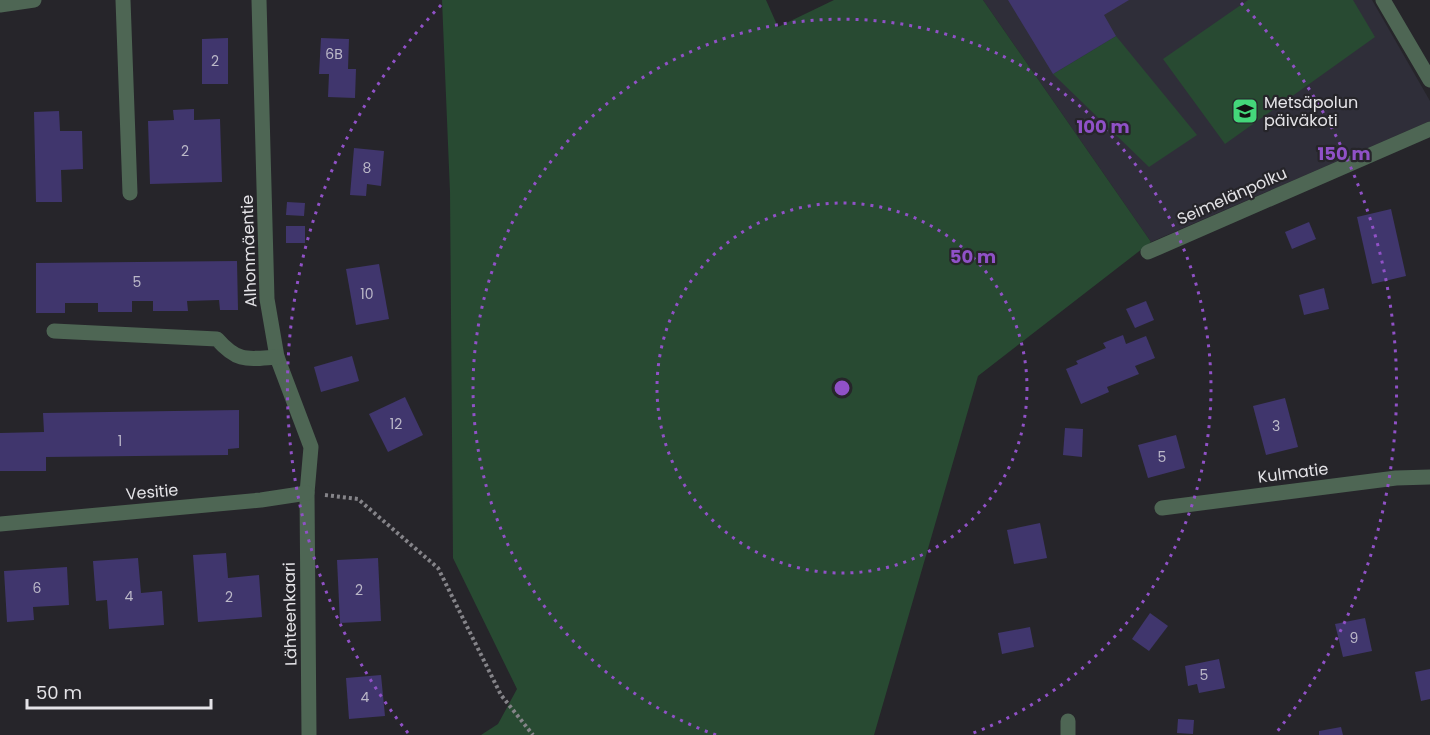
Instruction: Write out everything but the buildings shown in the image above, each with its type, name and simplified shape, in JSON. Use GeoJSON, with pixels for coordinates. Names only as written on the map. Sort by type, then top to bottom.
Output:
{"type":"FeatureCollection","features":[{"type":"Feature","properties":{"kind":"street"},"geometry":{"type":"LineString","coordinates":[[0,4],[34,0]]}},
{"type":"Feature","properties":{"kind":"street"},"geometry":{"type":"LineString","coordinates":[[123,0],[130,193]]}},
{"type":"Feature","properties":{"kind":"street","name":"Alhonmäentie"},"geometry":{"type":"LineString","coordinates":[[259,0],[267,299],[277,357],[311,447],[307,493]]}},
{"type":"Feature","properties":{"kind":"street"},"geometry":{"type":"LineString","coordinates":[[1383,0],[1430,80]]}},
{"type":"Feature","properties":{"kind":"street","name":"Seimelänpolku"},"geometry":{"type":"LineString","coordinates":[[1148,252],[1430,129]]}},
{"type":"Feature","properties":{"kind":"street"},"geometry":{"type":"LineString","coordinates":[[54,331],[217,339],[229,353],[242,359],[277,357]]}},
{"type":"Feature","properties":{"kind":"street","name":"Kulmatie"},"geometry":{"type":"LineString","coordinates":[[1162,508],[1396,478],[1430,477]]}},
{"type":"Feature","properties":{"kind":"street","name":"Vesitie"},"geometry":{"type":"LineString","coordinates":[[0,524],[261,500],[307,493]]}},
{"type":"Feature","properties":{"kind":"street","name":"Lähteenkaari"},"geometry":{"type":"LineString","coordinates":[[307,493],[309,735]]}},
{"type":"Feature","properties":{"kind":"path"},"geometry":{"type":"LineString","coordinates":[[307,493],[358,500],[438,568],[501,695],[533,735]]}},
{"type":"Feature","properties":{"kind":"shaded area","name":"Metsäpolun päiväkoti"},"geometry":{"type":"Polygon","coordinates":[[[983,0],[1372,0],[1430,101],[1430,121],[1151,242],[983,0]]]}},
{"type":"Feature","properties":{"kind":"green space"},"geometry":{"type":"Polygon","coordinates":[[[442,0],[766,0],[778,27],[834,0],[983,0],[1151,242],[978,376],[874,735],[481,735],[498,724],[517,689],[453,558],[450,192],[442,0]]]}},
{"type":"Feature","properties":{"kind":"green space"},"geometry":{"type":"Polygon","coordinates":[[[1248,0],[1353,0],[1375,37],[1225,144],[1163,59],[1248,0]]]}},
{"type":"Feature","properties":{"kind":"green space"},"geometry":{"type":"Polygon","coordinates":[[[1116,36],[1197,135],[1149,167],[1053,74],[1116,36]]]}},
{"type":"Feature","properties":{"kind":"place","name":"Metsäpolun päiväkoti"},"geometry":{"type":"Point","coordinates":[1245,111]}}]}
